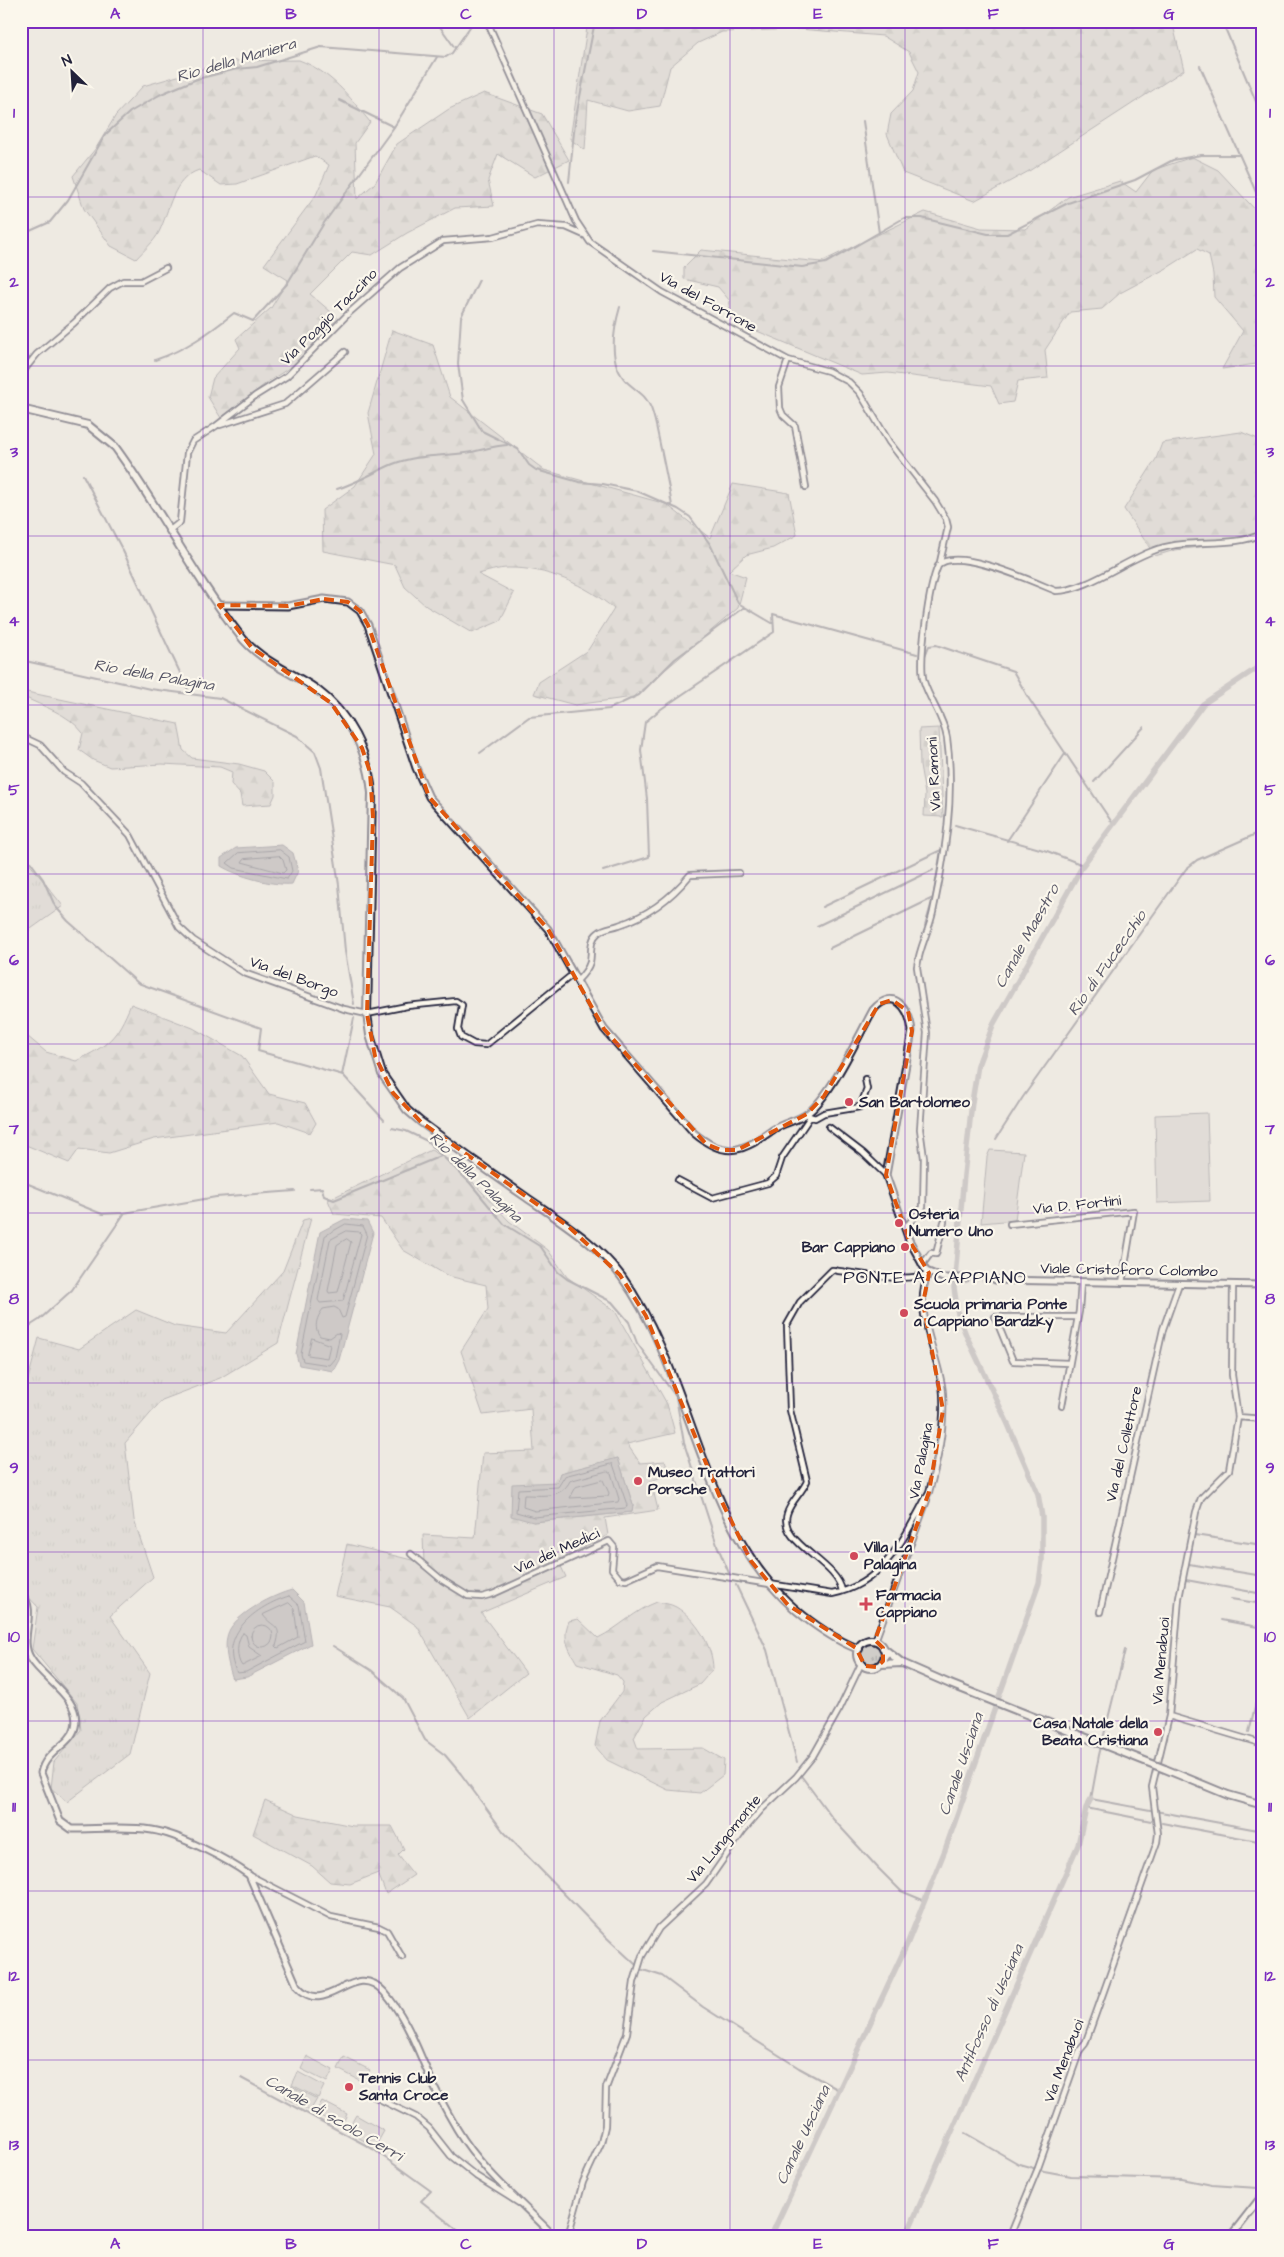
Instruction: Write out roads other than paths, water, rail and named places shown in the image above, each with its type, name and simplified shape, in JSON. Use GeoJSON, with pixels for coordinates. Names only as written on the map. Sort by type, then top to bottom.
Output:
{"type":"FeatureCollection","features":[{"type":"Feature","properties":{"kind":"main road"},"geometry":{"type":"LineString","coordinates":[[21,409],[80,423],[102,436],[128,466],[228,618],[252,648],[268,661],[316,689],[344,717],[362,748],[370,772],[373,817],[368,1014],[375,1056],[382,1074],[407,1110],[452,1145],[569,1227],[602,1255],[620,1275],[646,1316],[735,1533],[751,1561],[795,1610],[825,1632],[859,1649]]}},
{"type":"Feature","properties":{"kind":"main road"},"geometry":{"type":"LineString","coordinates":[[902,1663],[881,1664],[873,1668],[861,1664],[858,1658],[859,1649],[866,1642],[875,1641],[902,1663],[950,1684],[1228,1795],[1263,1805]]}},
{"type":"Feature","properties":{"kind":"main road"},"geometry":{"type":"LineString","coordinates":[[881,1664],[885,1656],[883,1648]]}},
{"type":"Feature","properties":{"kind":"main road"},"geometry":{"type":"LineString","coordinates":[[1231,2236],[1263,2195]]}},
{"type":"Feature","properties":{"kind":"street","name":"Via del Forrone"},"geometry":{"type":"LineString","coordinates":[[487,21],[576,221],[590,242],[662,292],[788,360],[828,371],[849,382],[860,393],[889,442],[936,501],[946,518],[948,527],[940,562]]}},
{"type":"Feature","properties":{"kind":"street","name":"Via Poggio Taccino"},"geometry":{"type":"LineString","coordinates":[[170,530],[180,522],[187,453],[193,440],[287,376],[385,279],[443,241],[493,237],[537,225],[566,227],[585,235]]}},
{"type":"Feature","properties":{"kind":"street"},"geometry":{"type":"LineString","coordinates":[[21,374],[37,354],[110,288],[123,281],[141,281],[166,268]]}},
{"type":"Feature","properties":{"kind":"street"},"geometry":{"type":"LineString","coordinates":[[216,426],[284,404],[345,352]]}},
{"type":"Feature","properties":{"kind":"street"},"geometry":{"type":"LineString","coordinates":[[788,360],[779,387],[780,408],[783,415],[795,426],[806,487]]}},
{"type":"Feature","properties":{"kind":"street"},"geometry":{"type":"LineString","coordinates":[[940,562],[970,561],[1007,571],[1056,591],[1064,591],[1080,587],[1135,557],[1159,549],[1188,542],[1250,539],[1263,534]]}},
{"type":"Feature","properties":{"kind":"street","name":"Via Ramoni"},"geometry":{"type":"LineString","coordinates":[[904,1228],[923,1207],[924,1158],[920,1129],[927,1033],[917,967],[918,957],[934,907],[949,824],[950,796],[947,740],[942,721],[925,683],[921,664],[934,573],[940,562]]}},
{"type":"Feature","properties":{"kind":"street"},"geometry":{"type":"LineString","coordinates":[[219,604],[288,606],[324,599],[348,602],[360,611],[368,625],[416,768],[429,797],[548,929],[604,1029],[694,1133],[706,1144],[721,1150],[737,1150],[752,1146],[777,1127],[811,1116],[860,1107],[867,1089],[865,1079]]}},
{"type":"Feature","properties":{"kind":"street","name":"Via del Borgo"},"geometry":{"type":"LineString","coordinates":[[21,736],[40,745],[64,772],[81,783],[130,835],[179,927],[193,940],[244,973],[344,1009],[368,1014],[407,1006],[456,1001],[462,1005],[458,1029],[461,1037],[474,1044],[486,1045],[573,974]]}},
{"type":"Feature","properties":{"kind":"street"},"geometry":{"type":"LineString","coordinates":[[577,981],[590,962],[591,946],[596,934],[605,928],[619,926],[650,910],[677,891],[690,874],[739,873]]}},
{"type":"Feature","properties":{"kind":"street"},"geometry":{"type":"LineString","coordinates":[[678,1180],[712,1198],[768,1183],[776,1176],[782,1158],[824,1096],[874,1010],[884,1001],[892,1000],[901,1003],[908,1011],[912,1030],[886,1175]]}},
{"type":"Feature","properties":{"kind":"street"},"geometry":{"type":"LineString","coordinates":[[829,1126],[863,1153],[886,1175],[902,1217],[904,1228],[929,1274]]}},
{"type":"Feature","properties":{"kind":"street","name":"Via D. Fortini"},"geometry":{"type":"LineString","coordinates":[[1010,1224],[1134,1211],[1122,1283]]}},
{"type":"Feature","properties":{"kind":"street"},"geometry":{"type":"LineString","coordinates":[[922,1264],[931,1254],[936,1254],[944,1222]]}},
{"type":"Feature","properties":{"kind":"street"},"geometry":{"type":"LineString","coordinates":[[930,1492],[884,1567],[842,1591],[833,1575],[792,1537],[787,1528],[786,1515],[807,1481],[790,1410],[786,1325],[800,1302],[832,1270],[902,1277],[929,1274],[944,1278],[966,1278]]}},
{"type":"Feature","properties":{"kind":"street","name":"Via Palagina"},"geometry":{"type":"LineString","coordinates":[[875,1641],[919,1527],[930,1492],[940,1440],[943,1392],[925,1316],[923,1296],[929,1274]]}},
{"type":"Feature","properties":{"kind":"street","name":"Viale Cristoforo Colombo"},"geometry":{"type":"LineString","coordinates":[[995,1280],[1263,1285]]}},
{"type":"Feature","properties":{"kind":"street"},"geometry":{"type":"LineString","coordinates":[[1062,1406],[1078,1317],[1081,1282]]}},
{"type":"Feature","properties":{"kind":"street","name":"Via del Collettore"},"geometry":{"type":"LineString","coordinates":[[1100,1612],[1163,1329],[1179,1284]]}},
{"type":"Feature","properties":{"kind":"street","name":"Via Menabuoi"},"geometry":{"type":"LineString","coordinates":[[1010,2236],[1037,2170],[1157,1842],[1158,1834],[1152,1787],[1169,1716],[1179,1598],[1196,1512],[1201,1498],[1230,1470],[1238,1417],[1232,1375],[1233,1285]]}},
{"type":"Feature","properties":{"kind":"street"},"geometry":{"type":"LineString","coordinates":[[1069,1363],[1013,1361],[995,1318],[1078,1317]]}},
{"type":"Feature","properties":{"kind":"street"},"geometry":{"type":"LineString","coordinates":[[1238,1417],[1263,1419]]}},
{"type":"Feature","properties":{"kind":"street","name":"Via dei Medici"},"geometry":{"type":"LineString","coordinates":[[411,1554],[442,1580],[474,1598],[493,1594],[609,1541],[614,1547],[612,1569],[620,1579],[626,1580],[657,1566],[768,1582],[824,1593],[842,1591]]}},
{"type":"Feature","properties":{"kind":"street"},"geometry":{"type":"LineString","coordinates":[[21,1593],[25,1597],[29,1609],[25,1639],[28,1655],[67,1700],[75,1714],[75,1728],[72,1734],[47,1758],[42,1773],[60,1821],[70,1829],[159,1831],[236,1866],[249,1875],[331,1918],[378,1927],[387,1931],[402,1957]]}},
{"type":"Feature","properties":{"kind":"street","name":"Via Lungomonte"},"geometry":{"type":"LineString","coordinates":[[568,2236],[583,2182],[601,2143],[606,2126],[606,2088],[627,2034],[634,1982],[642,1956],[659,1928],[706,1884],[743,1831],[763,1808],[796,1777],[813,1756],[840,1708],[861,1664]]}},
{"type":"Feature","properties":{"kind":"street"},"geometry":{"type":"LineString","coordinates":[[1169,1716],[1263,1744]]}},
{"type":"Feature","properties":{"kind":"street"},"geometry":{"type":"LineString","coordinates":[[249,1875],[302,1992],[310,1997],[323,1997],[346,1985],[360,1981],[371,1982],[383,1990],[403,2017],[438,2095],[467,2145],[487,2171],[554,2236]]}},
{"type":"Feature","properties":{"kind":"street"},"geometry":{"type":"LineString","coordinates":[[367,2093],[416,2117],[429,2128],[450,2156],[511,2200],[520,2204]]}},
{"type":"Feature","properties":{"kind":"water"},"geometry":{"type":"Polygon","coordinates":[[[282,845],[293,853],[298,871],[292,884],[255,879],[221,866],[221,858],[236,848],[282,845]]]}},
{"type":"Feature","properties":{"kind":"water"},"geometry":{"type":"Polygon","coordinates":[[[345,1219],[367,1221],[373,1233],[339,1360],[333,1371],[299,1365],[296,1354],[320,1232],[345,1219]]]}},
{"type":"Feature","properties":{"kind":"water"},"geometry":{"type":"Polygon","coordinates":[[[618,1458],[633,1505],[632,1512],[533,1522],[511,1516],[512,1484],[557,1482],[560,1473],[618,1458]]]}},
{"type":"Feature","properties":{"kind":"water"},"geometry":{"type":"Polygon","coordinates":[[[292,1590],[304,1602],[311,1644],[247,1677],[233,1679],[226,1647],[230,1629],[241,1616],[258,1605],[292,1590]]]}},
{"type":"Feature","properties":{"kind":"waterway"},"geometry":{"type":"LineString","coordinates":[[436,21],[455,48]]}},
{"type":"Feature","properties":{"kind":"waterway","name":"Rio della Maniera"},"geometry":{"type":"LineString","coordinates":[[21,235],[50,222],[68,200],[105,135],[130,112],[161,94],[197,79],[237,69],[257,67],[321,47],[446,57],[452,53],[474,21]]}},
{"type":"Feature","properties":{"kind":"waterway"},"geometry":{"type":"LineString","coordinates":[[569,182],[575,122],[595,21]]}},
{"type":"Feature","properties":{"kind":"waterway"},"geometry":{"type":"LineString","coordinates":[[1222,21],[1263,118]]}},
{"type":"Feature","properties":{"kind":"waterway"},"geometry":{"type":"LineString","coordinates":[[155,360],[196,340],[234,313],[253,321],[287,284],[324,223],[394,127],[437,57]]}},
{"type":"Feature","properties":{"kind":"waterway"},"geometry":{"type":"LineString","coordinates":[[1200,66],[1263,208]]}},
{"type":"Feature","properties":{"kind":"waterway"},"geometry":{"type":"LineString","coordinates":[[339,100],[394,127]]}},
{"type":"Feature","properties":{"kind":"waterway"},"geometry":{"type":"LineString","coordinates":[[863,121],[879,233]]}},
{"type":"Feature","properties":{"kind":"waterway"},"geometry":{"type":"LineString","coordinates":[[653,251],[802,267],[826,263],[904,218],[922,218],[988,234],[1007,234],[1068,203],[1135,180],[1173,160],[1201,155],[1238,155]]}},
{"type":"Feature","properties":{"kind":"waterway"},"geometry":{"type":"LineString","coordinates":[[479,280],[461,317],[458,364],[463,400],[482,431],[518,449],[529,465],[536,470],[579,482],[603,484],[637,491],[678,509],[690,517],[710,544],[738,603],[772,623]]}},
{"type":"Feature","properties":{"kind":"waterway"},"geometry":{"type":"LineString","coordinates":[[620,307],[615,326],[614,357],[621,375],[644,397],[651,408],[657,428],[672,506]]}},
{"type":"Feature","properties":{"kind":"waterway"},"geometry":{"type":"LineString","coordinates":[[337,489],[402,461],[420,457],[465,453],[507,445]]}},
{"type":"Feature","properties":{"kind":"waterway"},"geometry":{"type":"LineString","coordinates":[[83,475],[123,551],[190,694]]}},
{"type":"Feature","properties":{"kind":"waterway"},"geometry":{"type":"LineString","coordinates":[[480,753],[529,717],[609,709],[639,695],[675,659],[745,607]]}},
{"type":"Feature","properties":{"kind":"waterway"},"geometry":{"type":"LineString","coordinates":[[603,871],[649,857],[647,799],[641,750],[645,722],[661,709],[774,632],[773,614],[917,654]]}},
{"type":"Feature","properties":{"kind":"waterway"},"geometry":{"type":"LineString","coordinates":[[925,656],[929,646],[936,645],[1013,671],[1029,699],[1113,824]]}},
{"type":"Feature","properties":{"kind":"waterway","name":"Rio della Palagina"},"geometry":{"type":"LineString","coordinates":[[21,660],[150,689],[220,698],[297,736],[315,752],[321,768],[339,885],[345,951],[354,1004]]}},
{"type":"Feature","properties":{"kind":"waterway","name":"Canale Usciana"},"geometry":{"type":"LineString","coordinates":[[771,2236],[908,1942],[945,1850],[1039,1583],[1042,1561],[1042,1517],[1038,1494],[966,1335],[958,1314],[954,1288],[964,1175],[978,1065],[993,1025],[1083,865],[1203,704],[1263,664]]}},
{"type":"Feature","properties":{"kind":"waterway"},"geometry":{"type":"LineString","coordinates":[[1094,782],[1144,727]]}},
{"type":"Feature","properties":{"kind":"waterway"},"geometry":{"type":"LineString","coordinates":[[1007,841],[1065,754]]}},
{"type":"Feature","properties":{"kind":"waterway"},"geometry":{"type":"LineString","coordinates":[[955,825],[1047,851],[1083,865]]}},
{"type":"Feature","properties":{"kind":"waterway","name":"Rio di Fucecchio"},"geometry":{"type":"LineString","coordinates":[[996,1139],[1023,1097],[1186,869],[1197,860],[1263,831]]}},
{"type":"Feature","properties":{"kind":"waterway"},"geometry":{"type":"LineString","coordinates":[[21,849],[43,879],[55,906],[68,921],[138,983],[261,1028],[258,1051],[343,1075],[384,1120]]}},
{"type":"Feature","properties":{"kind":"waterway"},"geometry":{"type":"LineString","coordinates":[[822,907],[941,850]]}},
{"type":"Feature","properties":{"kind":"waterway"},"geometry":{"type":"LineString","coordinates":[[925,926],[933,898],[941,850]]}},
{"type":"Feature","properties":{"kind":"waterway"},"geometry":{"type":"LineString","coordinates":[[817,926],[933,870]]}},
{"type":"Feature","properties":{"kind":"waterway"},"geometry":{"type":"LineString","coordinates":[[830,948],[933,898]]}},
{"type":"Feature","properties":{"kind":"waterway","name":"Rio della Palagina"},"geometry":{"type":"LineString","coordinates":[[342,1075],[354,1018]]}},
{"type":"Feature","properties":{"kind":"waterway","name":"Rio della Palagina"},"geometry":{"type":"LineString","coordinates":[[392,1128],[406,1131],[427,1141],[470,1183],[504,1224],[541,1247],[558,1272],[567,1279],[612,1302],[629,1322],[637,1343],[676,1397],[684,1443],[717,1545],[729,1573]]}},
{"type":"Feature","properties":{"kind":"waterway"},"geometry":{"type":"LineString","coordinates":[[310,1189],[322,1188],[324,1196],[334,1200],[441,1156]]}},
{"type":"Feature","properties":{"kind":"waterway"},"geometry":{"type":"LineString","coordinates":[[21,1181],[102,1214],[124,1213],[216,1197],[295,1191]]}},
{"type":"Feature","properties":{"kind":"waterway"},"geometry":{"type":"LineString","coordinates":[[21,1343],[28,1327],[39,1320],[72,1290],[124,1214]]}},
{"type":"Feature","properties":{"kind":"waterway"},"geometry":{"type":"LineString","coordinates":[[21,1324],[28,1327]]}},
{"type":"Feature","properties":{"kind":"waterway"},"geometry":{"type":"LineString","coordinates":[[1194,1535],[1263,1545]]}},
{"type":"Feature","properties":{"kind":"waterway"},"geometry":{"type":"LineString","coordinates":[[1189,1564],[1263,1576]]}},
{"type":"Feature","properties":{"kind":"waterway"},"geometry":{"type":"LineString","coordinates":[[1186,1580],[1263,1594]]}},
{"type":"Feature","properties":{"kind":"waterway","name":"Rio della Palagina"},"geometry":{"type":"LineString","coordinates":[[736,1585],[767,1650],[797,1762]]}},
{"type":"Feature","properties":{"kind":"waterway"},"geometry":{"type":"LineString","coordinates":[[1231,1599],[1263,1604]]}},
{"type":"Feature","properties":{"kind":"waterway"},"geometry":{"type":"LineString","coordinates":[[1221,1620],[1263,1628]]}},
{"type":"Feature","properties":{"kind":"waterway"},"geometry":{"type":"LineString","coordinates":[[333,1646],[371,1670],[403,1698],[425,1740],[445,1755],[503,1831],[606,1937],[635,1964]]}},
{"type":"Feature","properties":{"kind":"waterway"},"geometry":{"type":"LineString","coordinates":[[1125,1650],[1099,1755],[1091,1799],[1263,1831]]}},
{"type":"Feature","properties":{"kind":"waterway"},"geometry":{"type":"LineString","coordinates":[[1249,1732],[1263,1672]]}},
{"type":"Feature","properties":{"kind":"waterway","name":"Rio della Palagina"},"geometry":{"type":"LineString","coordinates":[[802,1777],[833,1819],[878,1868],[901,1891],[925,1901]]}},
{"type":"Feature","properties":{"kind":"waterway","name":"Antifosso di Usciana"},"geometry":{"type":"LineString","coordinates":[[906,2236],[1078,1845],[1086,1808],[1091,1799]]}},
{"type":"Feature","properties":{"kind":"waterway"},"geometry":{"type":"LineString","coordinates":[[1086,1808],[1151,1821]]}},
{"type":"Feature","properties":{"kind":"waterway"},"geometry":{"type":"LineString","coordinates":[[1162,1823],[1263,1842]]}},
{"type":"Feature","properties":{"kind":"waterway"},"geometry":{"type":"LineString","coordinates":[[643,1970],[662,1976],[703,2007],[799,2068],[839,2090]]}},
{"type":"Feature","properties":{"kind":"waterway","name":"Canale di scolo Cerri"},"geometry":{"type":"LineString","coordinates":[[241,2078],[373,2149],[431,2191],[421,2201],[465,2236]]}},
{"type":"Feature","properties":{"kind":"waterway"},"geometry":{"type":"LineString","coordinates":[[965,2133],[1019,2164],[1044,2171],[1071,2176],[1182,2179],[1212,2185],[1258,2188]]}},
{"type":"Feature","properties":{"kind":"tunnel"},"geometry":{"type":"LineString","coordinates":[[966,1278],[995,1280]]}},
{"type":"Feature","properties":{"kind":"place","name":"San Bartolomeo"},"geometry":{"type":"Point","coordinates":[849,1102]}},
{"type":"Feature","properties":{"kind":"place","name":"Osteria Numero Uno"},"geometry":{"type":"Point","coordinates":[899,1223]}},
{"type":"Feature","properties":{"kind":"place","name":"Bar Cappiano"},"geometry":{"type":"Point","coordinates":[905,1247]}},
{"type":"Feature","properties":{"kind":"place","name":"Scuola primaria Ponte a Cappiano Bardzky"},"geometry":{"type":"Point","coordinates":[904,1313]}},
{"type":"Feature","properties":{"kind":"place","name":"Museo Trattori Porsche"},"geometry":{"type":"Point","coordinates":[638,1481]}},
{"type":"Feature","properties":{"kind":"place","name":"Villa La Palagina"},"geometry":{"type":"Point","coordinates":[854,1556]}},
{"type":"Feature","properties":{"kind":"place","name":"Farmacia Cappiano"},"geometry":{"type":"Point","coordinates":[866,1604]}},
{"type":"Feature","properties":{"kind":"place","name":"Casa Natale della Beata Cristiana"},"geometry":{"type":"Point","coordinates":[1158,1732]}},
{"type":"Feature","properties":{"kind":"place","name":"Tennis Club Santa Croce"},"geometry":{"type":"Point","coordinates":[349,2087]}},
{"type":"Feature","properties":{"kind":"district","name":"PONTE A CAPPIANO"},"geometry":{"type":"Point","coordinates":[935,1277]}},
{"type":"Feature","properties":{"kind":"water label","name":"Canale Maestro"},"geometry":{"type":"Point","coordinates":[1027,936]}}]}
